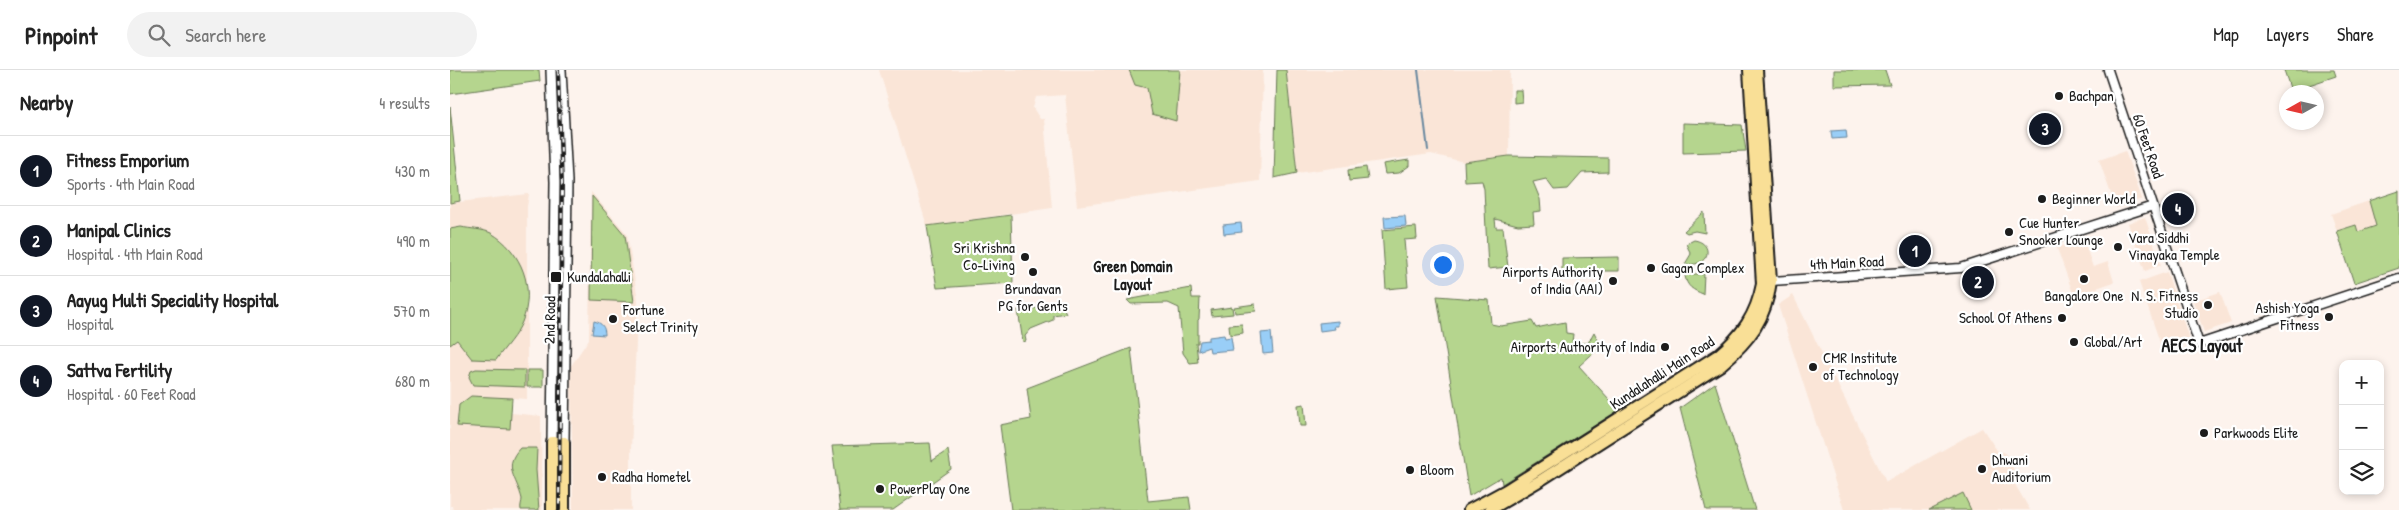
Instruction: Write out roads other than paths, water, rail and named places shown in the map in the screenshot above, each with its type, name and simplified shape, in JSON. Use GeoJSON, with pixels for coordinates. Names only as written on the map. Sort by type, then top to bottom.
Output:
{"type":"FeatureCollection","features":[{"type":"Feature","properties":{"kind":"main road","name":"2nd Road"},"geometry":{"type":"LineString","coordinates":[[551,70],[554,182],[552,510]]}},
{"type":"Feature","properties":{"kind":"main road","name":"2nd Road"},"geometry":{"type":"LineString","coordinates":[[561,70],[567,181],[564,510]]}},
{"type":"Feature","properties":{"kind":"main road","name":"Kundalahalli Main Road"},"geometry":{"type":"LineString","coordinates":[[1469,510],[1506,490],[1718,356],[1744,330],[1758,304],[1762,284],[1749,70]]}},
{"type":"Feature","properties":{"kind":"main road","name":"Kundalahalli Main Road"},"geometry":{"type":"LineString","coordinates":[[1490,510],[1635,421],[1730,357],[1745,343],[1761,319],[1766,310],[1772,281],[1757,70]]}},
{"type":"Feature","properties":{"kind":"main road"},"geometry":{"type":"LineString","coordinates":[[552,442],[564,442]]}},
{"type":"Feature","properties":{"kind":"street","name":"60 Feet Road"},"geometry":{"type":"LineString","coordinates":[[2108,70],[2199,344],[2399,278]]}},
{"type":"Feature","properties":{"kind":"street","name":"4th Main Road"},"geometry":{"type":"LineString","coordinates":[[1772,281],[1961,268],[2154,206]]}},
{"type":"Feature","properties":{"kind":"water"},"geometry":{"type":"Polygon","coordinates":[[[1846,130],[1847,138],[1832,139],[1831,131],[1846,130]]]}},
{"type":"Feature","properties":{"kind":"water"},"geometry":{"type":"Polygon","coordinates":[[[1405,216],[1406,226],[1385,228],[1384,217],[1405,216]]]}},
{"type":"Feature","properties":{"kind":"water"},"geometry":{"type":"Polygon","coordinates":[[[1241,223],[1242,232],[1224,234],[1223,225],[1241,223]]]}},
{"type":"Feature","properties":{"kind":"water"},"geometry":{"type":"Polygon","coordinates":[[[594,321],[602,326],[605,335],[592,334],[594,321]]]}},
{"type":"Feature","properties":{"kind":"water"},"geometry":{"type":"Polygon","coordinates":[[[1338,321],[1338,326],[1334,326],[1335,329],[1320,331],[1319,323],[1338,321]]]}},
{"type":"Feature","properties":{"kind":"water"},"geometry":{"type":"Polygon","coordinates":[[[1271,332],[1273,353],[1263,354],[1261,333],[1271,332]]]}},
{"type":"Feature","properties":{"kind":"water"},"geometry":{"type":"Polygon","coordinates":[[[1224,335],[1225,338],[1231,337],[1233,350],[1210,352],[1209,347],[1198,351],[1200,341],[1209,340],[1209,337],[1224,335]]]}},
{"type":"Feature","properties":{"kind":"waterway"},"geometry":{"type":"LineString","coordinates":[[1418,70],[1428,150]]}},
{"type":"Feature","properties":{"kind":"railway"},"geometry":{"type":"LineString","coordinates":[[558,70],[562,184],[559,510]]}},
{"type":"Feature","properties":{"kind":"place","name":"Bachpan"},"geometry":{"type":"Point","coordinates":[2059,96]}},
{"type":"Feature","properties":{"kind":"place","name":"Aayug Multi Speciality Hospital"},"geometry":{"type":"Point","coordinates":[2045,129]}},
{"type":"Feature","properties":{"kind":"place","name":"Beginner World"},"geometry":{"type":"Point","coordinates":[2042,199]}},
{"type":"Feature","properties":{"kind":"place","name":"Sattva Fertility"},"geometry":{"type":"Point","coordinates":[2178,209]}},
{"type":"Feature","properties":{"kind":"place","name":"Cue Hunter Snooker Lounge"},"geometry":{"type":"Point","coordinates":[2009,232]}},
{"type":"Feature","properties":{"kind":"place","name":"Vara Siddhi Vinayaka Temple"},"geometry":{"type":"Point","coordinates":[2118,247]}},
{"type":"Feature","properties":{"kind":"place","name":"Fitness Emporium"},"geometry":{"type":"Point","coordinates":[1915,251]}},
{"type":"Feature","properties":{"kind":"place","name":"Sri Krishna Co-Living"},"geometry":{"type":"Point","coordinates":[1025,257]}},
{"type":"Feature","properties":{"kind":"place","name":"Gagan Complex"},"geometry":{"type":"Point","coordinates":[1651,268]}},
{"type":"Feature","properties":{"kind":"place","name":"Brundavan PG for Gents"},"geometry":{"type":"Point","coordinates":[1033,272]}},
{"type":"Feature","properties":{"kind":"place","name":"Kundalahalli"},"geometry":{"type":"Point","coordinates":[556,277]}},
{"type":"Feature","properties":{"kind":"place","name":"Bangalore One"},"geometry":{"type":"Point","coordinates":[2084,279]}},
{"type":"Feature","properties":{"kind":"place","name":"Airports Authority of India (AAI)"},"geometry":{"type":"Point","coordinates":[1613,281]}},
{"type":"Feature","properties":{"kind":"place","name":"Manipal Clinics"},"geometry":{"type":"Point","coordinates":[1978,282]}},
{"type":"Feature","properties":{"kind":"place","name":"N. S. Fitness Studio"},"geometry":{"type":"Point","coordinates":[2208,305]}},
{"type":"Feature","properties":{"kind":"place","name":"Ashish Yoga Fitness"},"geometry":{"type":"Point","coordinates":[2329,317]}},
{"type":"Feature","properties":{"kind":"place","name":"School Of Athens"},"geometry":{"type":"Point","coordinates":[2062,318]}},
{"type":"Feature","properties":{"kind":"place","name":"Fortune Select Trinity"},"geometry":{"type":"Point","coordinates":[613,319]}},
{"type":"Feature","properties":{"kind":"place","name":"Global/Art"},"geometry":{"type":"Point","coordinates":[2074,342]}},
{"type":"Feature","properties":{"kind":"place","name":"Airports Authority of India"},"geometry":{"type":"Point","coordinates":[1665,347]}},
{"type":"Feature","properties":{"kind":"place","name":"CMR Institute of Technology"},"geometry":{"type":"Point","coordinates":[1813,367]}},
{"type":"Feature","properties":{"kind":"place","name":"Parkwoods Elite"},"geometry":{"type":"Point","coordinates":[2204,433]}},
{"type":"Feature","properties":{"kind":"place","name":"Dhwani Auditorium"},"geometry":{"type":"Point","coordinates":[1982,469]}},
{"type":"Feature","properties":{"kind":"place","name":"Bloom"},"geometry":{"type":"Point","coordinates":[1410,470]}},
{"type":"Feature","properties":{"kind":"place","name":"Radha Hometel"},"geometry":{"type":"Point","coordinates":[602,477]}},
{"type":"Feature","properties":{"kind":"place","name":"PowerPlay One"},"geometry":{"type":"Point","coordinates":[880,489]}},
{"type":"Feature","properties":{"kind":"district","name":"Green Domain Layout"},"geometry":{"type":"Point","coordinates":[1133,275]}},
{"type":"Feature","properties":{"kind":"district","name":"AECS Layout"},"geometry":{"type":"Point","coordinates":[2202,346]}}]}
